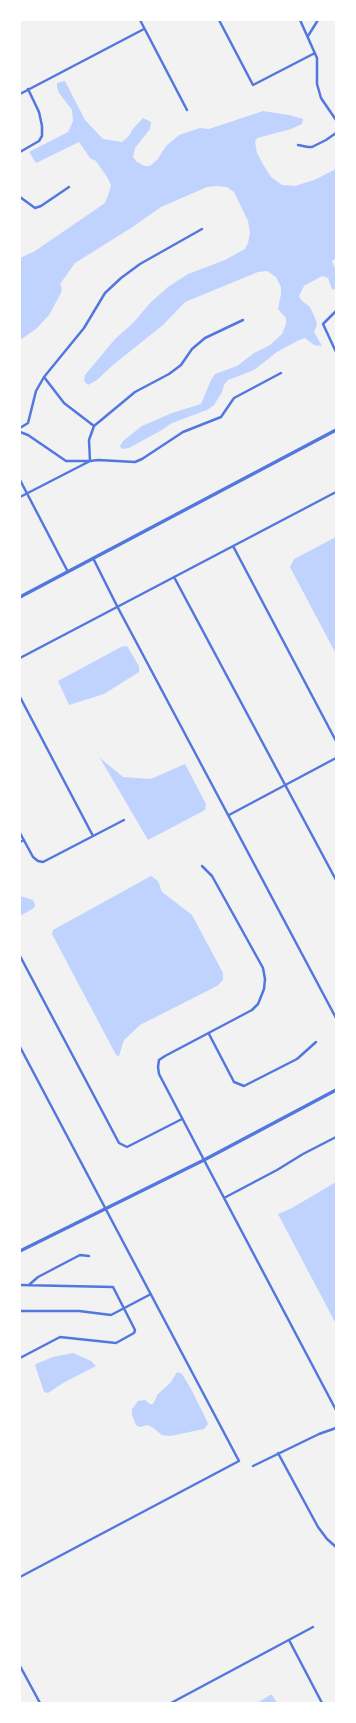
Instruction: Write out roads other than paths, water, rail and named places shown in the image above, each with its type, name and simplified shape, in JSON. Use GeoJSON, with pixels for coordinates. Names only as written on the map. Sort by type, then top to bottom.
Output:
{"type":"FeatureCollection","features":[{"type":"Feature","properties":{"kind":"street"},"geometry":{"type":"LineString","coordinates":[[140,20],[187,110]]}},
{"type":"Feature","properties":{"kind":"street"},"geometry":{"type":"LineString","coordinates":[[219,20],[253,85],[315,53]]}},
{"type":"Feature","properties":{"kind":"street"},"geometry":{"type":"LineString","coordinates":[[300,20],[315,53],[318,64],[317,77],[319,92],[324,104],[336,120]]}},
{"type":"Feature","properties":{"kind":"street"},"geometry":{"type":"LineString","coordinates":[[308,36],[318,20]]}},
{"type":"Feature","properties":{"kind":"street"},"geometry":{"type":"LineString","coordinates":[[20,94],[144,29]]}},
{"type":"Feature","properties":{"kind":"street"},"geometry":{"type":"LineString","coordinates":[[20,152],[39,141],[42,136],[42,126],[39,112],[28,90]]}},
{"type":"Feature","properties":{"kind":"street"},"geometry":{"type":"LineString","coordinates":[[298,145],[308,148],[312,147],[336,133]]}},
{"type":"Feature","properties":{"kind":"street"},"geometry":{"type":"LineString","coordinates":[[20,197],[35,208],[69,187]]}},
{"type":"Feature","properties":{"kind":"street"},"geometry":{"type":"LineString","coordinates":[[20,428],[28,423],[36,391],[44,377],[84,328],[105,293],[121,278],[140,264],[202,229]]}},
{"type":"Feature","properties":{"kind":"street"},"geometry":{"type":"LineString","coordinates":[[336,311],[323,324],[336,352]]}},
{"type":"Feature","properties":{"kind":"street"},"geometry":{"type":"LineString","coordinates":[[90,461],[89,440],[94,426],[108,416],[135,392],[169,374],[181,365],[192,349],[205,338],[243,320]]}},
{"type":"Feature","properties":{"kind":"street"},"geometry":{"type":"LineString","coordinates":[[20,432],[28,435],[66,461],[98,460],[135,462],[183,432],[221,417],[234,398],[281,373]]}},
{"type":"Feature","properties":{"kind":"street"},"geometry":{"type":"LineString","coordinates":[[44,377],[64,403],[94,426]]}},
{"type":"Feature","properties":{"kind":"street"},"geometry":{"type":"LineString","coordinates":[[20,597],[336,430]]}},
{"type":"Feature","properties":{"kind":"street"},"geometry":{"type":"LineString","coordinates":[[20,497],[90,461]]}},
{"type":"Feature","properties":{"kind":"street"},"geometry":{"type":"LineString","coordinates":[[20,480],[68,572]]}},
{"type":"Feature","properties":{"kind":"street"},"geometry":{"type":"LineString","coordinates":[[20,658],[336,492]]}},
{"type":"Feature","properties":{"kind":"street"},"geometry":{"type":"LineString","coordinates":[[233,546],[336,741]]}},
{"type":"Feature","properties":{"kind":"street"},"geometry":{"type":"LineString","coordinates":[[94,558],[117,606],[336,1018]]}},
{"type":"Feature","properties":{"kind":"street"},"geometry":{"type":"LineString","coordinates":[[174,577],[336,880]]}},
{"type":"Feature","properties":{"kind":"street"},"geometry":{"type":"LineString","coordinates":[[20,697],[93,836]]}},
{"type":"Feature","properties":{"kind":"street"},"geometry":{"type":"LineString","coordinates":[[229,815],[336,758]]}},
{"type":"Feature","properties":{"kind":"street"},"geometry":{"type":"LineString","coordinates":[[20,833],[34,858],[43,862],[124,820]]}},
{"type":"Feature","properties":{"kind":"street"},"geometry":{"type":"LineString","coordinates":[[20,842],[24,840]]}},
{"type":"Feature","properties":{"kind":"street"},"geometry":{"type":"LineString","coordinates":[[202,866],[212,876],[263,968],[265,979],[264,989],[258,1004],[252,1010],[159,1060],[158,1067],[182,1119],[336,1410]]}},
{"type":"Feature","properties":{"kind":"street"},"geometry":{"type":"LineString","coordinates":[[20,956],[119,1143],[127,1147],[182,1119]]}},
{"type":"Feature","properties":{"kind":"street"},"geometry":{"type":"LineString","coordinates":[[209,1034],[234,1082],[244,1086],[297,1059],[316,1042]]}},
{"type":"Feature","properties":{"kind":"street"},"geometry":{"type":"LineString","coordinates":[[20,1047],[239,1461],[20,1577]]}},
{"type":"Feature","properties":{"kind":"street"},"geometry":{"type":"LineString","coordinates":[[20,1251],[204,1160],[336,1090]]}},
{"type":"Feature","properties":{"kind":"street"},"geometry":{"type":"LineString","coordinates":[[224,1198],[278,1170],[303,1154],[336,1137]]}},
{"type":"Feature","properties":{"kind":"street"},"geometry":{"type":"LineString","coordinates":[[30,1285],[38,1277],[80,1255],[89,1256]]}},
{"type":"Feature","properties":{"kind":"street"},"geometry":{"type":"LineString","coordinates":[[20,1285],[113,1287],[135,1330],[134,1333],[116,1343],[60,1337],[20,1358]]}},
{"type":"Feature","properties":{"kind":"street"},"geometry":{"type":"LineString","coordinates":[[20,1311],[79,1311],[111,1316],[151,1294]]}},
{"type":"Feature","properties":{"kind":"street"},"geometry":{"type":"LineString","coordinates":[[254,1466],[319,1434],[336,1428]]}},
{"type":"Feature","properties":{"kind":"street"},"geometry":{"type":"LineString","coordinates":[[278,1453],[318,1527],[327,1539],[336,1547]]}},
{"type":"Feature","properties":{"kind":"street"},"geometry":{"type":"LineString","coordinates":[[170,1703],[313,1627]]}},
{"type":"Feature","properties":{"kind":"street"},"geometry":{"type":"LineString","coordinates":[[289,1640],[322,1703]]}},
{"type":"Feature","properties":{"kind":"street"},"geometry":{"type":"LineString","coordinates":[[20,1666],[40,1703]]}},
{"type":"Feature","properties":{"kind":"water"},"geometry":{"type":"Polygon","coordinates":[[[65,81],[85,120],[103,139],[122,142],[129,136],[132,130],[143,118],[151,122],[150,129],[135,148],[133,157],[137,162],[144,166],[150,166],[157,160],[166,146],[179,135],[200,128],[209,129],[263,111],[303,119],[302,124],[291,129],[257,138],[255,142],[257,153],[271,177],[282,185],[295,186],[314,180],[336,169],[336,258],[332,261],[336,271],[336,290],[332,289],[328,278],[322,276],[304,286],[299,296],[302,301],[310,307],[317,324],[314,332],[322,346],[314,345],[305,338],[299,340],[277,352],[254,370],[228,380],[214,405],[207,410],[172,423],[129,448],[122,449],[120,446],[123,441],[142,426],[172,413],[201,404],[215,374],[237,366],[254,353],[270,345],[282,334],[286,324],[286,318],[278,309],[281,287],[276,277],[267,271],[258,272],[185,302],[163,325],[113,365],[97,380],[88,385],[84,381],[85,375],[115,339],[168,287],[188,274],[225,260],[245,249],[250,233],[248,221],[234,192],[227,187],[207,187],[161,207],[131,228],[75,263],[60,284],[62,288],[61,293],[49,315],[36,329],[20,340],[20,258],[35,251],[105,203],[111,185],[96,161],[90,158],[79,142],[36,163],[29,152],[68,132],[73,121],[72,110],[59,93],[57,87],[57,83],[65,81]]]}},
{"type":"Feature","properties":{"kind":"water"},"geometry":{"type":"Polygon","coordinates":[[[336,537],[336,654],[290,567],[294,559],[336,537]]]}},
{"type":"Feature","properties":{"kind":"water"},"geometry":{"type":"Polygon","coordinates":[[[127,646],[139,666],[139,672],[104,694],[69,705],[58,681],[121,647],[127,646]]]}},
{"type":"Feature","properties":{"kind":"water"},"geometry":{"type":"Polygon","coordinates":[[[100,758],[123,777],[151,779],[185,764],[206,804],[205,810],[148,840],[100,758]]]}},
{"type":"Feature","properties":{"kind":"water"},"geometry":{"type":"Polygon","coordinates":[[[151,876],[158,881],[162,892],[192,915],[223,973],[223,980],[217,986],[140,1025],[124,1040],[119,1056],[116,1055],[52,934],[53,930],[151,876]]]}},
{"type":"Feature","properties":{"kind":"water"},"geometry":{"type":"Polygon","coordinates":[[[20,896],[33,900],[35,905],[34,908],[20,916],[20,896]]]}},
{"type":"Feature","properties":{"kind":"water"},"geometry":{"type":"Polygon","coordinates":[[[336,1182],[336,1324],[278,1214],[292,1208],[336,1182]]]}},
{"type":"Feature","properties":{"kind":"water"},"geometry":{"type":"Polygon","coordinates":[[[73,1353],[91,1361],[96,1366],[63,1383],[48,1393],[44,1392],[35,1365],[53,1357],[73,1353]]]}},
{"type":"Feature","properties":{"kind":"water"},"geometry":{"type":"Polygon","coordinates":[[[177,1372],[182,1374],[191,1389],[208,1424],[204,1429],[170,1436],[162,1435],[147,1425],[140,1427],[136,1425],[132,1415],[132,1409],[138,1401],[145,1400],[150,1404],[153,1404],[158,1394],[171,1382],[177,1372]]]}},
{"type":"Feature","properties":{"kind":"water"},"geometry":{"type":"Polygon","coordinates":[[[270,1695],[272,1695],[277,1703],[257,1703],[270,1695]]]}}]}
